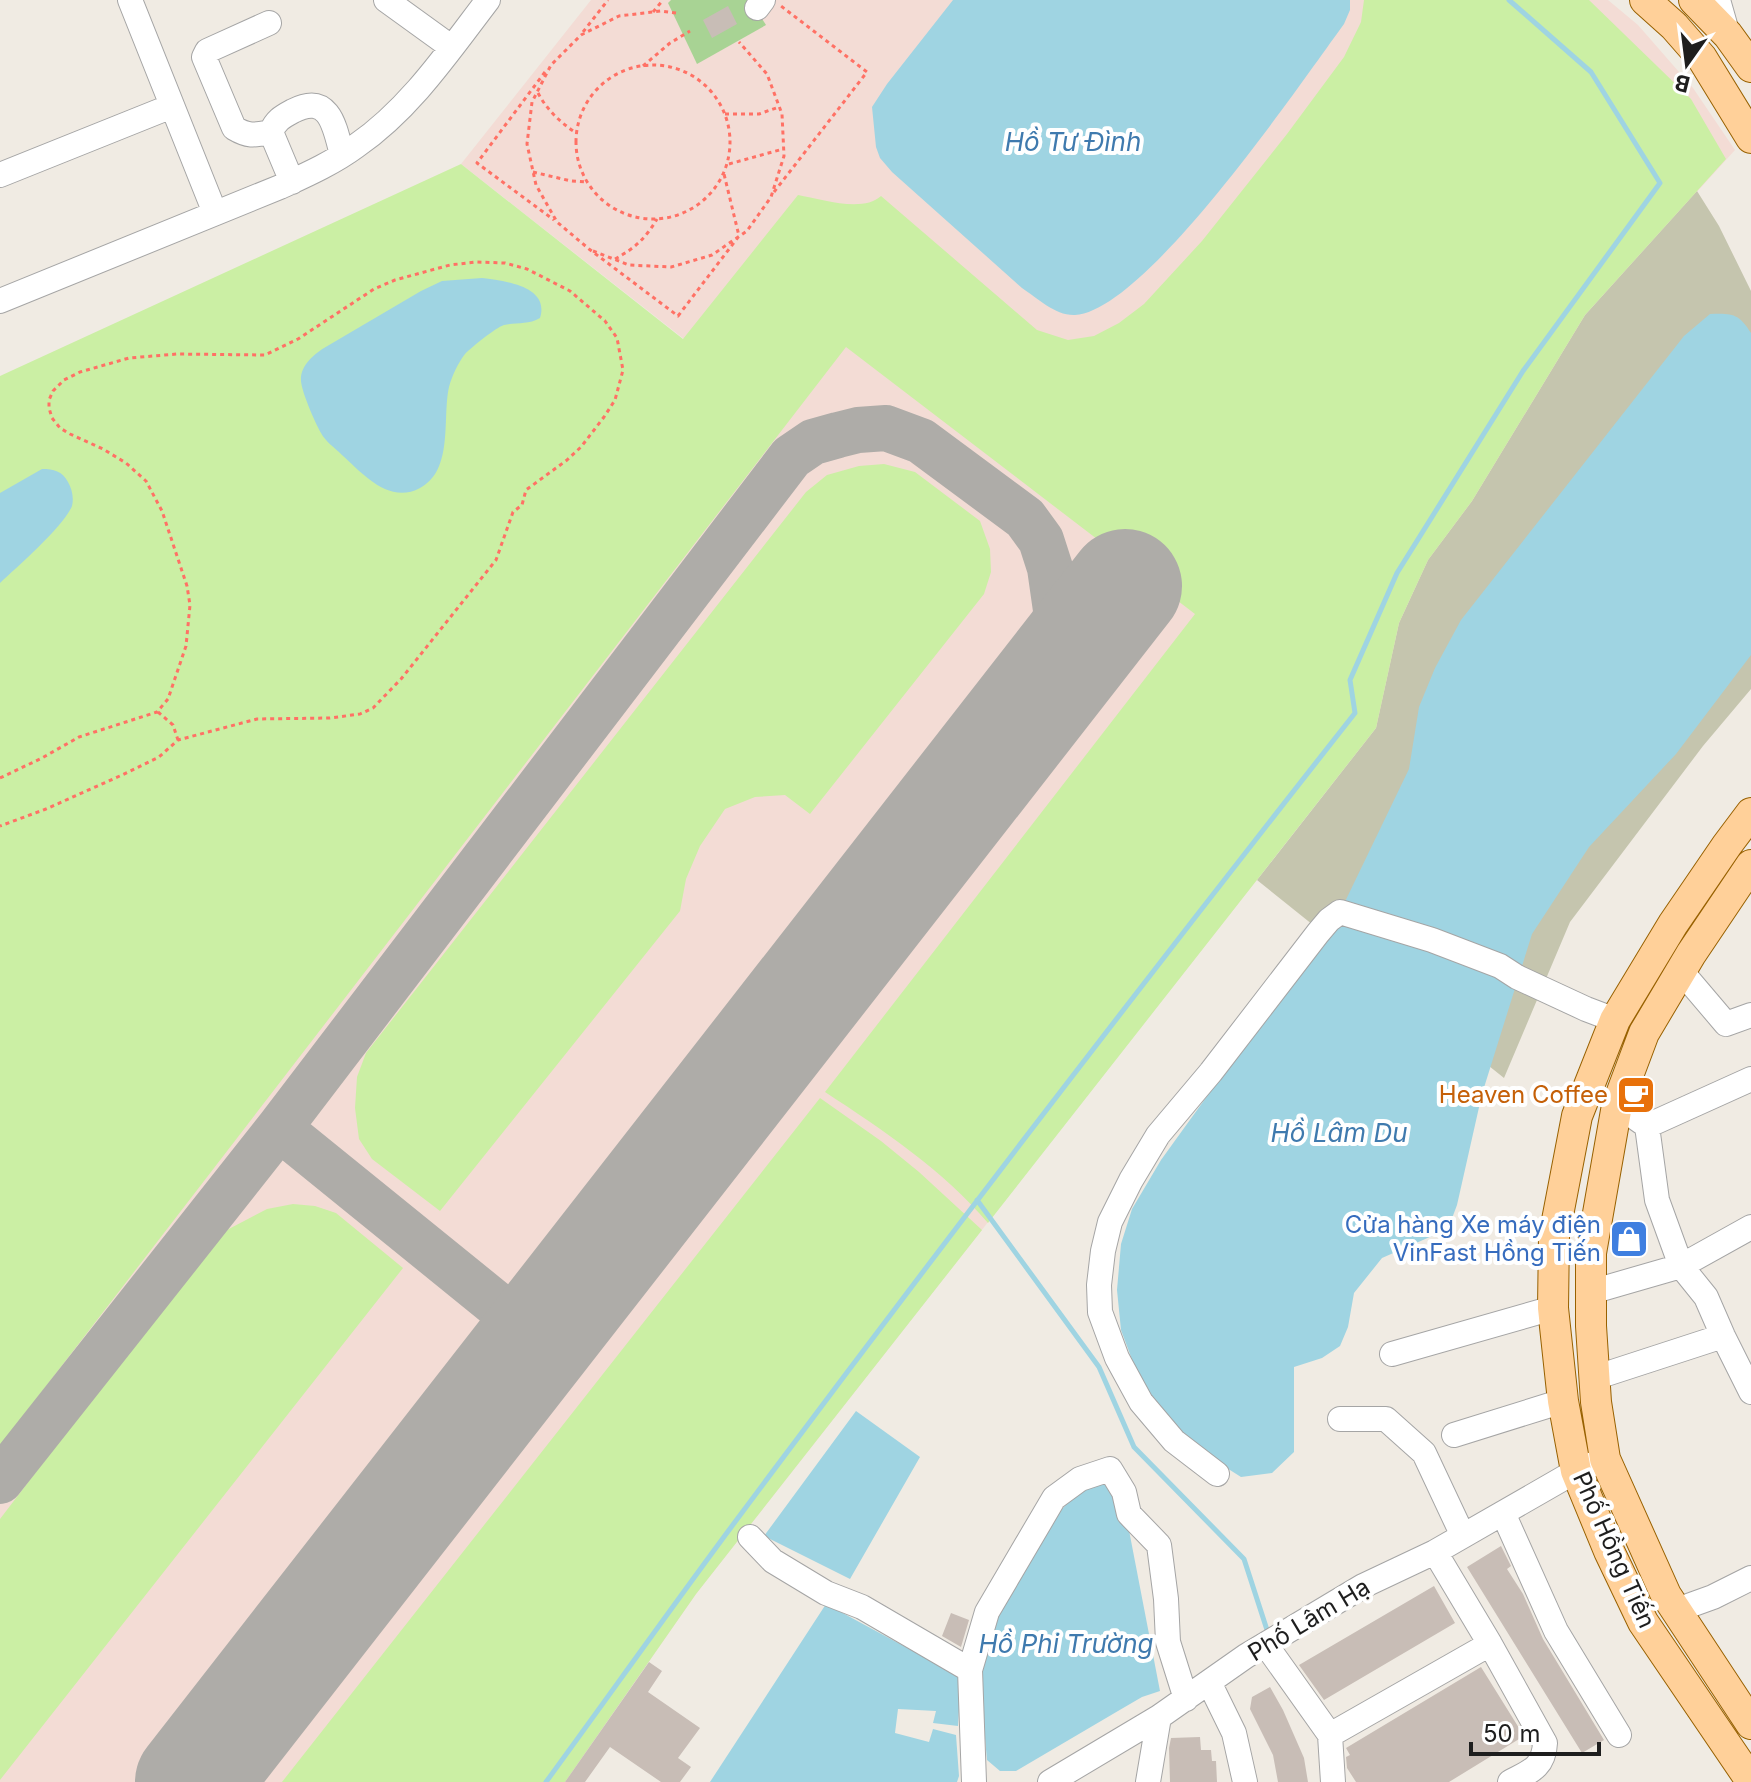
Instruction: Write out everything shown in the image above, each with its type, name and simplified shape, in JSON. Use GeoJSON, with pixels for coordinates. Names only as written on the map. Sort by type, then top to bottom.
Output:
{"type":"FeatureCollection","features":[{"type":"Feature","properties":{"kind":"main road"},"geometry":{"type":"LineString","coordinates":[[1645,0],[1674,26],[1702,58],[1751,138]]}},
{"type":"Feature","properties":{"kind":"main road"},"geometry":{"type":"LineString","coordinates":[[1694,0],[1728,35],[1751,67]]}},
{"type":"Feature","properties":{"kind":"main road","name":"Phố Hồng Tiến"},"geometry":{"type":"LineString","coordinates":[[1751,813],[1673,924],[1615,1020],[1577,1116],[1554,1236],[1553,1308],[1563,1401],[1576,1471],[1609,1551],[1643,1622],[1751,1781]]}},
{"type":"Feature","properties":{"kind":"main road","name":"Phố Hồng Tiến"},"geometry":{"type":"LineString","coordinates":[[1751,865],[1644,1033],[1617,1105],[1591,1253],[1594,1378],[1605,1459],[1666,1595],[1751,1724]]}},
{"type":"Feature","properties":{"kind":"street"},"geometry":{"type":"LineString","coordinates":[[130,0],[215,213]]}},
{"type":"Feature","properties":{"kind":"street"},"geometry":{"type":"LineString","coordinates":[[386,0],[451,47]]}},
{"type":"Feature","properties":{"kind":"street"},"geometry":{"type":"LineString","coordinates":[[0,301],[292,182],[355,147],[391,118],[412,95],[488,0]]}},
{"type":"Feature","properties":{"kind":"street"},"geometry":{"type":"LineString","coordinates":[[1718,0],[1728,35]]}},
{"type":"Feature","properties":{"kind":"street"},"geometry":{"type":"LineString","coordinates":[[269,23],[207,51],[204,57],[234,128],[252,136],[271,132],[278,119],[311,104],[329,116],[342,155]]}},
{"type":"Feature","properties":{"kind":"street"},"geometry":{"type":"LineString","coordinates":[[0,175],[172,106]]}},
{"type":"Feature","properties":{"kind":"street"},"geometry":{"type":"LineString","coordinates":[[271,132],[292,182]]}},
{"type":"Feature","properties":{"kind":"street"},"geometry":{"type":"LineString","coordinates":[[1217,1474],[1174,1441],[1141,1402],[1117,1358],[1100,1312],[1103,1251],[1110,1222],[1158,1135],[1329,920],[1340,912],[1432,940],[1500,966],[1517,977],[1615,1020]]}},
{"type":"Feature","properties":{"kind":"street"},"geometry":{"type":"LineString","coordinates":[[1681,971],[1726,1024],[1751,1015]]}},
{"type":"Feature","properties":{"kind":"street"},"geometry":{"type":"LineString","coordinates":[[1647,1126],[1751,1079]]}},
{"type":"Feature","properties":{"kind":"street"},"geometry":{"type":"LineString","coordinates":[[1617,1105],[1647,1126],[1657,1200],[1681,1266],[1706,1297],[1751,1392]]}},
{"type":"Feature","properties":{"kind":"street"},"geometry":{"type":"LineString","coordinates":[[1591,1292],[1681,1266],[1751,1227]]}},
{"type":"Feature","properties":{"kind":"street"},"geometry":{"type":"LineString","coordinates":[[1392,1354],[1553,1308]]}},
{"type":"Feature","properties":{"kind":"street"},"geometry":{"type":"LineString","coordinates":[[1594,1378],[1723,1336]]}},
{"type":"Feature","properties":{"kind":"street"},"geometry":{"type":"LineString","coordinates":[[1454,1435],[1563,1401]]}},
{"type":"Feature","properties":{"kind":"street"},"geometry":{"type":"LineString","coordinates":[[1340,1419],[1386,1419],[1424,1453],[1463,1536]]}},
{"type":"Feature","properties":{"kind":"street","name":"Phố Lâm Hạ"},"geometry":{"type":"LineString","coordinates":[[1050,1782],[1159,1717],[1246,1656],[1363,1586],[1435,1552],[1576,1471],[1605,1459]]}},
{"type":"Feature","properties":{"kind":"street"},"geometry":{"type":"LineString","coordinates":[[974,1782],[970,1670],[987,1612],[1054,1498],[1080,1479],[1110,1469],[1124,1492],[1129,1514],[1159,1545],[1168,1642],[1186,1699]]}},
{"type":"Feature","properties":{"kind":"street"},"geometry":{"type":"LineString","coordinates":[[1503,1513],[1556,1631],[1619,1735]]}},
{"type":"Feature","properties":{"kind":"street"},"geometry":{"type":"LineString","coordinates":[[750,1537],[773,1561],[826,1593],[862,1607],[970,1670]]}},
{"type":"Feature","properties":{"kind":"street"},"geometry":{"type":"LineString","coordinates":[[1435,1552],[1545,1743],[1543,1759],[1535,1768],[1510,1782]]}},
{"type":"Feature","properties":{"kind":"street"},"geometry":{"type":"LineString","coordinates":[[1677,1610],[1751,1578]]}},
{"type":"Feature","properties":{"kind":"street"},"geometry":{"type":"LineString","coordinates":[[1330,1735],[1490,1644]]}},
{"type":"Feature","properties":{"kind":"street"},"geometry":{"type":"LineString","coordinates":[[1266,1645],[1330,1735],[1333,1782]]}},
{"type":"Feature","properties":{"kind":"street"},"geometry":{"type":"LineString","coordinates":[[1209,1682],[1234,1733],[1245,1782]]}},
{"type":"Feature","properties":{"kind":"street"},"geometry":{"type":"LineString","coordinates":[[1148,1782],[1159,1717]]}},
{"type":"Feature","properties":{"kind":"path"},"geometry":{"type":"LineString","coordinates":[[608,0],[581,35],[551,65],[477,163],[678,316],[739,236]]}},
{"type":"Feature","properties":{"kind":"path"},"geometry":{"type":"LineString","coordinates":[[653,12],[663,0]]}},
{"type":"Feature","properties":{"kind":"path"},"geometry":{"type":"LineString","coordinates":[[589,249],[629,265],[671,267],[712,255],[747,231],[867,72],[764,3]]}},
{"type":"Feature","properties":{"kind":"path"},"geometry":{"type":"LineString","coordinates":[[581,35],[619,16],[676,13]]}},
{"type":"Feature","properties":{"kind":"path"},"geometry":{"type":"LineString","coordinates":[[643,66],[690,31]]}},
{"type":"Feature","properties":{"kind":"path"},"geometry":{"type":"LineString","coordinates":[[739,42],[767,74],[782,114],[784,156],[772,195]]}},
{"type":"Feature","properties":{"kind":"path"},"geometry":{"type":"LineString","coordinates":[[551,65],[532,102],[527,144],[536,185],[557,222]]}},
{"type":"Feature","properties":{"kind":"path"},"geometry":{"type":"LineString","coordinates":[[643,66],[669,67],[693,76],[712,92],[725,114],[731,139],[728,164],[717,187],[699,205],[676,217],[651,220],[625,215],[603,202],[586,182],[577,159],[576,133],[583,109],[598,88],[619,73],[643,66]]}},
{"type":"Feature","properties":{"kind":"path"},"geometry":{"type":"LineString","coordinates":[[537,92],[559,121],[576,133]]}},
{"type":"Feature","properties":{"kind":"path"},"geometry":{"type":"LineString","coordinates":[[725,114],[759,114],[779,107]]}},
{"type":"Feature","properties":{"kind":"path"},"geometry":{"type":"LineString","coordinates":[[728,164],[783,149]]}},
{"type":"Feature","properties":{"kind":"path"},"geometry":{"type":"LineString","coordinates":[[533,172],[586,182]]}},
{"type":"Feature","properties":{"kind":"path"},"geometry":{"type":"LineString","coordinates":[[724,174],[739,236]]}},
{"type":"Feature","properties":{"kind":"path"},"geometry":{"type":"LineString","coordinates":[[615,259],[646,237],[657,219]]}},
{"type":"Feature","properties":{"kind":"path"},"geometry":{"type":"LineString","coordinates":[[0,778],[79,737],[157,712],[168,699],[186,646],[190,605],[162,511],[146,481],[126,463],[60,428],[52,418],[49,400],[64,380],[90,368],[129,358],[177,354],[265,355],[298,339],[374,289],[450,265],[476,262],[505,263],[527,269],[570,291],[605,321],[617,338],[623,370],[615,400],[581,447],[526,490],[522,505],[513,512],[496,560],[373,708],[360,714],[316,719],[257,719],[178,740],[159,757],[122,775],[0,826]]}},
{"type":"Feature","properties":{"kind":"path"},"geometry":{"type":"LineString","coordinates":[[157,712],[173,725],[178,740]]}},
{"type":"Feature","properties":{"kind":"shaded area"},"geometry":{"type":"Polygon","coordinates":[[[591,0],[1608,0],[1638,25],[1693,88],[1735,150],[1585,315],[1376,728],[696,1594],[565,1782],[0,1782],[0,1250],[684,339],[461,164],[591,0]]]}},
{"type":"Feature","properties":{"kind":"shaded area"},"geometry":{"type":"Polygon","coordinates":[[[1697,191],[1719,226],[1751,291],[1751,689],[1703,746],[1570,922],[1504,1078],[1257,880],[1376,728],[1399,623],[1428,560],[1472,501],[1585,315],[1697,191]]]}},
{"type":"Feature","properties":{"kind":"green space"},"geometry":{"type":"Polygon","coordinates":[[[671,0],[750,0],[766,25],[697,64],[668,3],[671,0]]]}},
{"type":"Feature","properties":{"kind":"green space"},"geometry":{"type":"Polygon","coordinates":[[[1364,0],[1589,0],[1691,99],[1726,159],[1585,315],[1472,501],[1428,560],[1399,623],[1376,728],[988,1223],[932,1168],[825,1092],[1195,614],[846,347],[0,1446],[0,376],[461,164],[683,339],[798,195],[853,204],[864,204],[881,196],[1037,330],[1068,340],[1094,336],[1119,323],[1144,304],[1202,241],[1344,57],[1361,22],[1364,0]]]}},
{"type":"Feature","properties":{"kind":"green space"},"geometry":{"type":"Polygon","coordinates":[[[884,464],[915,472],[980,521],[990,549],[991,572],[984,594],[810,814],[785,795],[755,797],[725,809],[700,846],[686,879],[680,911],[440,1211],[372,1159],[359,1139],[355,1108],[357,1077],[366,1053],[806,492],[827,475],[859,466],[884,464]]]}},
{"type":"Feature","properties":{"kind":"green space"},"geometry":{"type":"Polygon","coordinates":[[[820,1098],[881,1141],[982,1230],[696,1594],[565,1782],[282,1782],[820,1098]]]}},
{"type":"Feature","properties":{"kind":"green space"},"geometry":{"type":"Polygon","coordinates":[[[293,1204],[315,1206],[336,1213],[403,1268],[0,1780],[0,1519],[201,1256],[225,1231],[267,1209],[293,1204]]]}},
{"type":"Feature","properties":{"kind":"water","name":"Hồ Tư Đình"},"geometry":{"type":"Polygon","coordinates":[[[953,0],[1350,0],[1350,10],[1344,24],[1258,141],[1180,237],[1141,276],[1105,304],[1068,315],[1054,310],[1022,288],[880,158],[872,107],[953,0]]]}},
{"type":"Feature","properties":{"kind":"water"},"geometry":{"type":"Polygon","coordinates":[[[482,278],[513,284],[532,292],[541,307],[540,318],[500,327],[465,354],[449,387],[445,442],[438,469],[431,480],[420,488],[398,493],[387,490],[367,478],[323,436],[304,393],[301,381],[303,370],[324,348],[421,291],[442,281],[482,278]]]}},
{"type":"Feature","properties":{"kind":"water","name":"Hồ Lâm Du"},"geometry":{"type":"Polygon","coordinates":[[[1710,314],[1735,316],[1751,333],[1751,655],[1676,754],[1589,847],[1532,934],[1482,1094],[1457,1205],[1448,1229],[1382,1258],[1354,1293],[1348,1327],[1340,1346],[1322,1358],[1294,1367],[1294,1452],[1272,1473],[1241,1477],[1178,1437],[1137,1373],[1121,1330],[1117,1290],[1121,1244],[1132,1209],[1161,1160],[1340,912],[1409,769],[1419,707],[1435,668],[1461,620],[1684,336],[1710,314]]]}},
{"type":"Feature","properties":{"kind":"water"},"geometry":{"type":"Polygon","coordinates":[[[42,469],[57,471],[66,478],[72,491],[72,506],[50,535],[0,583],[0,493],[42,469]]]}},
{"type":"Feature","properties":{"kind":"water"},"geometry":{"type":"Polygon","coordinates":[[[856,1411],[920,1457],[850,1579],[764,1536],[856,1411]]]}},
{"type":"Feature","properties":{"kind":"water","name":"Hồ Phi Trường"},"geometry":{"type":"Polygon","coordinates":[[[1106,1475],[1122,1494],[1160,1691],[1142,1697],[1016,1771],[1000,1771],[987,1760],[977,1651],[1044,1526],[1082,1485],[1106,1475]]]}},
{"type":"Feature","properties":{"kind":"water","name":"Hồ Phi Trường"},"geometry":{"type":"Polygon","coordinates":[[[826,1604],[961,1677],[958,1726],[933,1723],[936,1711],[898,1709],[895,1733],[929,1742],[933,1729],[956,1735],[957,1782],[710,1782],[826,1604]]]}},
{"type":"Feature","properties":{"kind":"building"},"geometry":{"type":"Polygon","coordinates":[[[728,6],[737,24],[712,38],[703,20],[728,6]]]}},
{"type":"Feature","properties":{"kind":"building"},"geometry":{"type":"Polygon","coordinates":[[[1501,1546],[1511,1566],[1507,1569],[1523,1594],[1543,1639],[1604,1740],[1582,1753],[1467,1567],[1501,1546]]]}},
{"type":"Feature","properties":{"kind":"building"},"geometry":{"type":"Polygon","coordinates":[[[1434,1586],[1455,1623],[1324,1700],[1299,1665],[1434,1586]]]}},
{"type":"Feature","properties":{"kind":"building"},"geometry":{"type":"Polygon","coordinates":[[[951,1613],[969,1620],[961,1647],[942,1636],[951,1613]]]}},
{"type":"Feature","properties":{"kind":"building"},"geometry":{"type":"Polygon","coordinates":[[[649,1662],[662,1671],[648,1692],[700,1728],[678,1758],[691,1767],[680,1782],[661,1782],[610,1747],[585,1782],[565,1782],[649,1662]]]}},
{"type":"Feature","properties":{"kind":"building"},"geometry":{"type":"Polygon","coordinates":[[[1481,1667],[1524,1736],[1449,1782],[1356,1782],[1347,1768],[1346,1757],[1350,1755],[1346,1748],[1481,1667]]]}},
{"type":"Feature","properties":{"kind":"building"},"geometry":{"type":"Polygon","coordinates":[[[1270,1687],[1304,1758],[1308,1782],[1278,1782],[1273,1755],[1250,1709],[1252,1697],[1270,1687]]]}},
{"type":"Feature","properties":{"kind":"building"},"geometry":{"type":"Polygon","coordinates":[[[1200,1737],[1201,1750],[1211,1750],[1212,1761],[1216,1761],[1217,1782],[1170,1782],[1171,1738],[1200,1737]]]}},
{"type":"Feature","properties":{"kind":"waterway"},"geometry":{"type":"LineString","coordinates":[[546,1782],[708,1558],[886,1321],[1355,713],[1350,680],[1397,573],[1523,371],[1660,183],[1591,72],[1509,0]]}},
{"type":"Feature","properties":{"kind":"waterway"},"geometry":{"type":"LineString","coordinates":[[977,1200],[1099,1367],[1134,1447],[1244,1559],[1268,1633]]}},
{"type":"Feature","properties":{"kind":"taxiway"},"geometry":{"type":"LineString","coordinates":[[0,1481],[279,1128],[791,457],[813,442],[858,430],[886,428],[921,441],[1025,518],[1041,540],[1050,568],[1056,610],[1054,639],[1037,698]]}},
{"type":"Feature","properties":{"kind":"taxiway"},"geometry":{"type":"LineString","coordinates":[[279,1128],[538,1338]]}},
{"type":"Feature","properties":{"kind":"runway"},"geometry":{"type":"LineString","coordinates":[[192,1782],[1125,586]]}},
{"type":"Feature","properties":{"kind":"place","name":"Heaven Coffee"},"geometry":{"type":"Point","coordinates":[1636,1095]}},
{"type":"Feature","properties":{"kind":"place","name":"Cửa hàng Xe máy điện VinFast Hồng Tiến"},"geometry":{"type":"Point","coordinates":[1629,1239]}}]}
